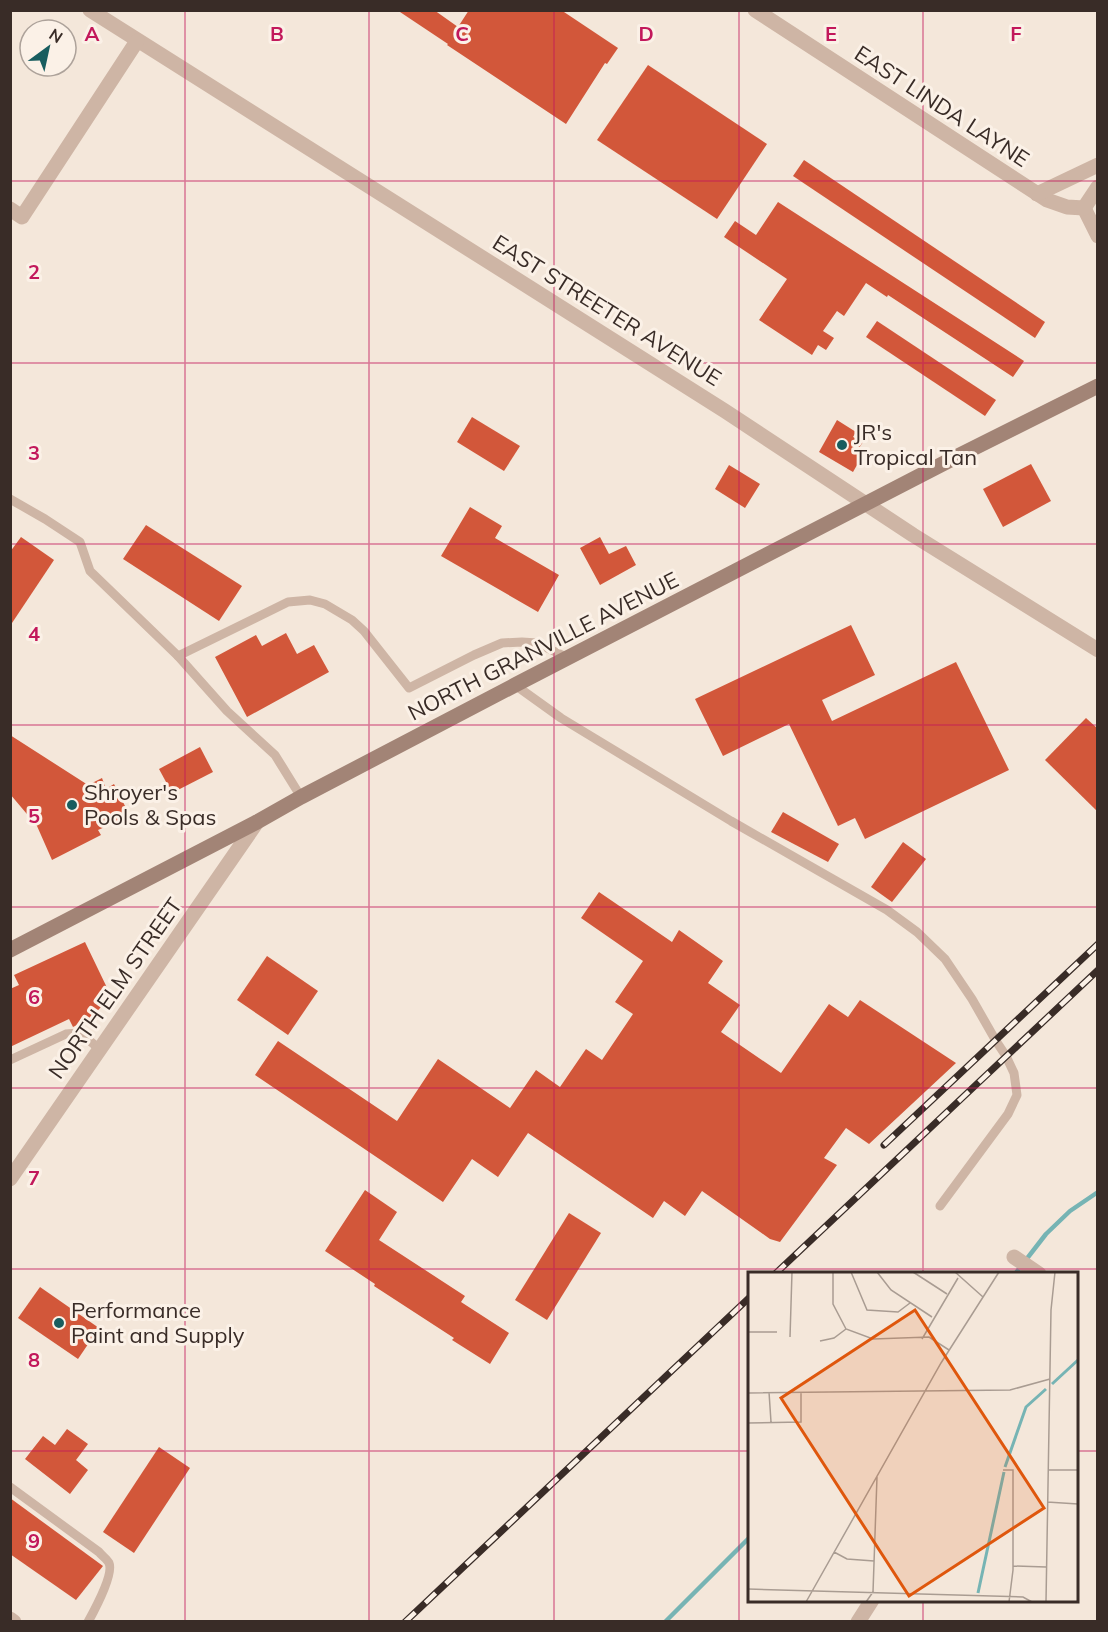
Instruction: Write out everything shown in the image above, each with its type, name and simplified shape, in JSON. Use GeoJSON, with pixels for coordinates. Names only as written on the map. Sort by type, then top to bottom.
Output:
{"type":"FeatureCollection","features":[{"type":"Feature","properties":{"kind":"main road","name":"NORTH GRANVILLE AVENUE"},"geometry":{"type":"LineString","coordinates":[[10,950],[515,685],[1098,386]]}},
{"type":"Feature","properties":{"kind":"street","name":"EAST STREETER AVENUE"},"geometry":{"type":"LineString","coordinates":[[90,10],[725,411],[865,505],[1098,650]]}},
{"type":"Feature","properties":{"kind":"street","name":"EAST LINDA LAYNE"},"geometry":{"type":"LineString","coordinates":[[755,10],[1037,194],[1067,207],[1084,208]]}},
{"type":"Feature","properties":{"kind":"street"},"geometry":{"type":"LineString","coordinates":[[16,213],[137,41]]}},
{"type":"Feature","properties":{"kind":"street"},"geometry":{"type":"LineString","coordinates":[[1037,194],[1098,165]]}},
{"type":"Feature","properties":{"kind":"street"},"geometry":{"type":"LineString","coordinates":[[1098,187],[1084,208],[1098,236]]}},
{"type":"Feature","properties":{"kind":"street","name":"NORTH ELM STREET"},"geometry":{"type":"LineString","coordinates":[[10,1179],[257,822]]}},
{"type":"Feature","properties":{"kind":"street"},"geometry":{"type":"LineString","coordinates":[[1014,1257],[1036,1272]]}},
{"type":"Feature","properties":{"kind":"street"},"geometry":{"type":"LineString","coordinates":[[858,1622],[871,1602]]}},
{"type":"Feature","properties":{"kind":"lane"},"geometry":{"type":"LineString","coordinates":[[10,499],[80,542],[90,571],[178,656],[227,711],[275,755],[301,797]]}},
{"type":"Feature","properties":{"kind":"lane"},"geometry":{"type":"LineString","coordinates":[[178,656],[288,602],[310,600],[325,604],[352,620],[364,631],[409,688],[502,643],[537,643],[568,658]]}},
{"type":"Feature","properties":{"kind":"lane"},"geometry":{"type":"LineString","coordinates":[[515,685],[561,718],[700,803],[887,910],[917,932],[945,959],[1006,1056],[1014,1073],[1017,1095],[1008,1114],[940,1206]]}},
{"type":"Feature","properties":{"kind":"lane"},"geometry":{"type":"LineString","coordinates":[[10,1060],[74,1032],[84,1036],[100,1050]]}},
{"type":"Feature","properties":{"kind":"lane"},"geometry":{"type":"LineString","coordinates":[[10,1487],[99,1552],[108,1562],[109,1579],[87,1622]]}},
{"type":"Feature","properties":{"kind":"building"},"geometry":{"type":"Polygon","coordinates":[[[397,10],[434,10],[458,27],[469,10],[561,10],[618,48],[607,64],[605,63],[566,124],[397,10]]]}},
{"type":"Feature","properties":{"kind":"building"},"geometry":{"type":"Polygon","coordinates":[[[648,65],[767,144],[717,219],[597,140],[648,65]]]}},
{"type":"Feature","properties":{"kind":"building"},"geometry":{"type":"Polygon","coordinates":[[[804,160],[1045,322],[1035,338],[793,176],[804,160]]]}},
{"type":"Feature","properties":{"kind":"building"},"geometry":{"type":"Polygon","coordinates":[[[778,202],[1024,361],[1013,377],[866,283],[844,316],[837,311],[823,331],[834,338],[826,350],[818,345],[812,355],[759,320],[787,279],[724,237],[735,221],[756,235],[778,202]]]}},
{"type":"Feature","properties":{"kind":"building"},"geometry":{"type":"Polygon","coordinates":[[[877,321],[996,400],[985,416],[866,337],[877,321]]]}},
{"type":"Feature","properties":{"kind":"building"},"geometry":{"type":"Polygon","coordinates":[[[472,417],[520,446],[504,471],[457,442],[472,417]]]}},
{"type":"Feature","properties":{"kind":"building","name":"JR's Tropical Tan"},"geometry":{"type":"Polygon","coordinates":[[[837,420],[856,432],[853,437],[863,442],[859,448],[865,451],[853,472],[819,452],[837,420]]]}},
{"type":"Feature","properties":{"kind":"building"},"geometry":{"type":"Polygon","coordinates":[[[1031,464],[1051,501],[1003,527],[983,489],[1031,464]]]}},
{"type":"Feature","properties":{"kind":"building"},"geometry":{"type":"Polygon","coordinates":[[[729,465],[760,484],[745,508],[715,489],[729,465]]]}},
{"type":"Feature","properties":{"kind":"building"},"geometry":{"type":"Polygon","coordinates":[[[470,507],[502,526],[495,538],[559,575],[538,612],[441,556],[470,507]]]}},
{"type":"Feature","properties":{"kind":"building"},"geometry":{"type":"Polygon","coordinates":[[[146,525],[242,586],[219,621],[123,559],[146,525]]]}},
{"type":"Feature","properties":{"kind":"building"},"geometry":{"type":"Polygon","coordinates":[[[21,537],[54,560],[10,626],[10,552],[21,537]]]}},
{"type":"Feature","properties":{"kind":"building"},"geometry":{"type":"Polygon","coordinates":[[[600,537],[609,554],[626,546],[636,565],[600,585],[580,548],[600,537]]]}},
{"type":"Feature","properties":{"kind":"building"},"geometry":{"type":"Polygon","coordinates":[[[851,625],[875,675],[822,700],[832,721],[956,662],[1009,770],[865,839],[855,818],[838,826],[789,724],[723,756],[695,699],[851,625]]]}},
{"type":"Feature","properties":{"kind":"building"},"geometry":{"type":"Polygon","coordinates":[[[286,633],[297,654],[314,645],[329,672],[247,717],[215,657],[256,635],[262,646],[286,633]]]}},
{"type":"Feature","properties":{"kind":"building"},"geometry":{"type":"Polygon","coordinates":[[[1086,718],[1098,729],[1098,812],[1045,760],[1086,718]]]}},
{"type":"Feature","properties":{"kind":"building","name":"Shroyer's Pools & Spas"},"geometry":{"type":"Polygon","coordinates":[[[10,735],[88,785],[102,778],[106,789],[114,784],[130,816],[98,830],[101,835],[52,860],[37,826],[10,794],[10,735]]]}},
{"type":"Feature","properties":{"kind":"building"},"geometry":{"type":"Polygon","coordinates":[[[200,747],[213,772],[172,793],[159,769],[200,747]]]}},
{"type":"Feature","properties":{"kind":"building"},"geometry":{"type":"Polygon","coordinates":[[[783,812],[839,844],[828,862],[771,832],[783,812]]]}},
{"type":"Feature","properties":{"kind":"building"},"geometry":{"type":"Polygon","coordinates":[[[903,842],[926,859],[892,902],[871,887],[903,842]]]}},
{"type":"Feature","properties":{"kind":"building"},"geometry":{"type":"Polygon","coordinates":[[[599,892],[672,942],[679,930],[723,961],[708,983],[740,1005],[721,1032],[781,1073],[829,1004],[848,1017],[860,1000],[956,1063],[869,1144],[846,1128],[824,1158],[837,1165],[780,1242],[770,1239],[702,1191],[685,1216],[664,1201],[653,1218],[528,1133],[498,1177],[472,1159],[443,1202],[255,1075],[278,1041],[397,1121],[438,1059],[510,1108],[536,1070],[560,1087],[586,1049],[602,1060],[633,1014],[615,1002],[643,961],[581,918],[599,892]]]}},
{"type":"Feature","properties":{"kind":"building"},"geometry":{"type":"Polygon","coordinates":[[[85,942],[111,996],[91,1018],[73,1027],[69,1019],[10,1047],[10,989],[19,985],[14,975],[85,942]]]}},
{"type":"Feature","properties":{"kind":"building"},"geometry":{"type":"Polygon","coordinates":[[[267,956],[318,991],[288,1035],[237,1000],[267,956]]]}},
{"type":"Feature","properties":{"kind":"building"},"geometry":{"type":"Polygon","coordinates":[[[365,1190],[397,1212],[379,1240],[465,1296],[461,1302],[509,1333],[490,1364],[325,1251],[365,1190]]]}},
{"type":"Feature","properties":{"kind":"building"},"geometry":{"type":"Polygon","coordinates":[[[569,1213],[601,1233],[547,1320],[515,1300],[569,1213]]]}},
{"type":"Feature","properties":{"kind":"building","name":"Performance Paint and Supply"},"geometry":{"type":"Polygon","coordinates":[[[40,1287],[99,1328],[78,1359],[18,1318],[40,1287]]]}},
{"type":"Feature","properties":{"kind":"building"},"geometry":{"type":"Polygon","coordinates":[[[67,1429],[88,1444],[76,1460],[88,1470],[70,1494],[25,1459],[43,1436],[55,1445],[67,1429]]]}},
{"type":"Feature","properties":{"kind":"building"},"geometry":{"type":"Polygon","coordinates":[[[159,1447],[190,1468],[134,1553],[103,1532],[159,1447]]]}},
{"type":"Feature","properties":{"kind":"building"},"geometry":{"type":"Polygon","coordinates":[[[10,1498],[103,1566],[76,1600],[10,1554],[10,1498]]]}},
{"type":"Feature","properties":{"kind":"waterway"},"geometry":{"type":"LineString","coordinates":[[1017,1272],[1046,1234],[1070,1211],[1098,1192]]}},
{"type":"Feature","properties":{"kind":"waterway"},"geometry":{"type":"LineString","coordinates":[[665,1622],[748,1539]]}},
{"type":"Feature","properties":{"kind":"railway"},"geometry":{"type":"LineString","coordinates":[[884,1145],[1098,944]]}},
{"type":"Feature","properties":{"kind":"railway"},"geometry":{"type":"LineString","coordinates":[[777,1272],[1098,970]]}},
{"type":"Feature","properties":{"kind":"railway"},"geometry":{"type":"LineString","coordinates":[[405,1622],[748,1299]]}},
{"type":"Feature","properties":{"kind":"place","name":"JR's Tropical Tan"},"geometry":{"type":"Point","coordinates":[842,445]}},
{"type":"Feature","properties":{"kind":"place","name":"Shroyer's Pools & Spas"},"geometry":{"type":"Point","coordinates":[72,805]}},
{"type":"Feature","properties":{"kind":"place","name":"Performance Paint and Supply"},"geometry":{"type":"Point","coordinates":[59,1323]}}]}
